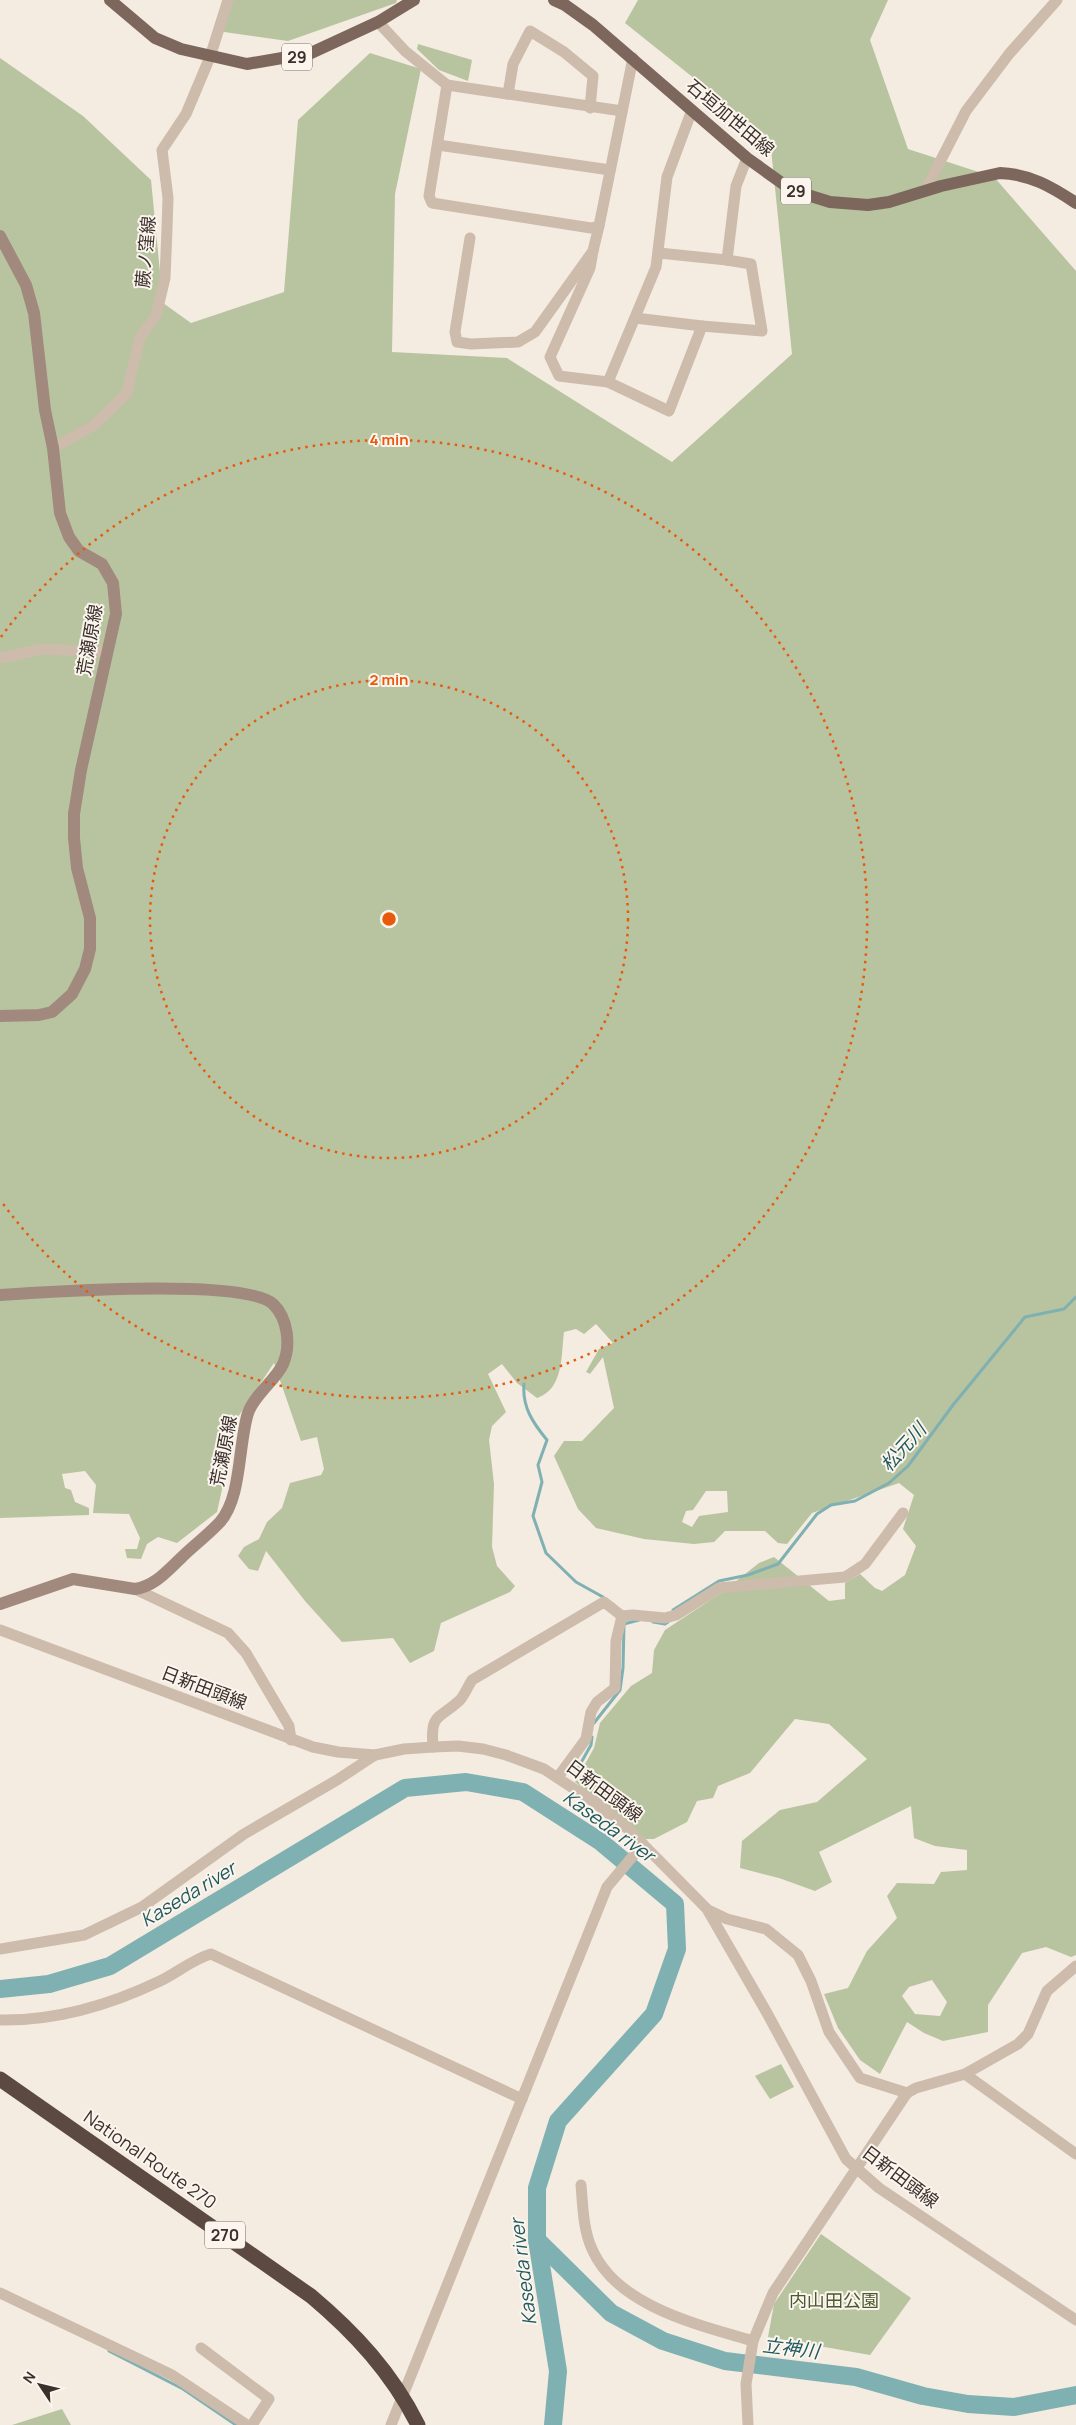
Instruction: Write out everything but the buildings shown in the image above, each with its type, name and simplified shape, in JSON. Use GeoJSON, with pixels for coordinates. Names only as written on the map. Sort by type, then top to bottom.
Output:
{"type":"FeatureCollection","features":[{"type":"Feature","properties":{"kind":"highway","name":"National Route 270"},"geometry":{"type":"LineString","coordinates":[[0,2080],[311,2296],[339,2320],[369,2351],[403,2398],[418,2425]]}},
{"type":"Feature","properties":{"kind":"main road","name":"29"},"geometry":{"type":"LineString","coordinates":[[110,0],[155,38],[181,49],[247,64],[312,53],[378,22],[414,0]]}},
{"type":"Feature","properties":{"kind":"main road","name":"石垣加世田線"},"geometry":{"type":"LineString","coordinates":[[554,0],[586,20],[633,58],[747,158],[786,186],[801,193],[830,202],[868,205],[889,202],[990,175],[1010,173],[1038,181],[1076,203]]}},
{"type":"Feature","properties":{"kind":"street","name":"蕨ノ窪線"},"geometry":{"type":"LineString","coordinates":[[53,448],[93,426],[126,393],[140,337],[156,316],[165,278],[168,198],[162,150],[186,114],[210,57],[228,0]]}},
{"type":"Feature","properties":{"kind":"street"},"geometry":{"type":"LineString","coordinates":[[925,191],[966,111],[1009,54],[1057,0]]}},
{"type":"Feature","properties":{"kind":"street"},"geometry":{"type":"LineString","coordinates":[[378,22],[405,51],[447,85],[590,108],[622,111]]}},
{"type":"Feature","properties":{"kind":"street"},"geometry":{"type":"LineString","coordinates":[[508,94],[513,64],[530,30],[564,52],[593,76],[590,108]]}},
{"type":"Feature","properties":{"kind":"street"},"geometry":{"type":"LineString","coordinates":[[633,58],[590,268],[550,356],[559,376],[608,382],[669,411],[702,326]]}},
{"type":"Feature","properties":{"kind":"street"},"geometry":{"type":"LineString","coordinates":[[447,85],[429,196],[432,203],[591,228],[599,226]]}},
{"type":"Feature","properties":{"kind":"street"},"geometry":{"type":"LineString","coordinates":[[608,382],[656,267],[660,253],[667,177],[692,110]]}},
{"type":"Feature","properties":{"kind":"street"},"geometry":{"type":"LineString","coordinates":[[438,144],[610,170]]}},
{"type":"Feature","properties":{"kind":"street"},"geometry":{"type":"LineString","coordinates":[[727,260],[736,186],[747,158]]}},
{"type":"Feature","properties":{"kind":"street","name":"荒瀬原線"},"geometry":{"type":"LineString","coordinates":[[0,236],[26,285],[34,314],[45,410],[53,448],[60,512],[69,537],[79,550],[102,564],[113,583],[116,614],[81,770],[74,814],[77,868],[90,918],[90,949],[85,969],[72,994],[52,1012],[39,1015],[0,1016]]}},
{"type":"Feature","properties":{"kind":"street"},"geometry":{"type":"LineString","coordinates":[[470,238],[455,332],[458,342],[471,344],[518,342],[535,332],[593,251]]}},
{"type":"Feature","properties":{"kind":"street"},"geometry":{"type":"LineString","coordinates":[[636,318],[762,331],[751,264],[660,253]]}},
{"type":"Feature","properties":{"kind":"street"},"geometry":{"type":"LineString","coordinates":[[0,658],[42,649],[107,652]]}},
{"type":"Feature","properties":{"kind":"street","name":"荒瀬原線"},"geometry":{"type":"LineString","coordinates":[[0,1295],[75,1291],[208,1290],[262,1297],[274,1304],[282,1315],[286,1326],[283,1365],[268,1383],[249,1412],[235,1492],[221,1521],[164,1575],[144,1588],[135,1589]]}},
{"type":"Feature","properties":{"kind":"street"},"geometry":{"type":"LineString","coordinates":[[433,1747],[431,1729],[434,1721],[462,1697],[472,1680],[604,1602],[622,1616],[666,1618],[676,1615],[719,1588],[845,1576],[855,1572],[865,1564],[903,1513]]}},
{"type":"Feature","properties":{"kind":"street"},"geometry":{"type":"LineString","coordinates":[[0,1604],[73,1579],[135,1589],[228,1633],[246,1652],[289,1726],[291,1740]]}},
{"type":"Feature","properties":{"kind":"street"},"geometry":{"type":"LineString","coordinates":[[558,1777],[586,1739],[591,1712],[597,1702],[615,1688],[616,1641],[622,1616]]}},
{"type":"Feature","properties":{"kind":"street","name":"日新田頭線"},"geometry":{"type":"LineString","coordinates":[[0,1630],[291,1740],[338,1752],[375,1755],[404,1749],[458,1746],[506,1755],[544,1769],[558,1777],[594,1802],[707,1909],[767,2013],[846,2159],[879,2188],[1076,2320]]}},
{"type":"Feature","properties":{"kind":"street"},"geometry":{"type":"LineString","coordinates":[[0,1949],[84,1934],[142,1908],[244,1834],[338,1780],[375,1755]]}},
{"type":"Feature","properties":{"kind":"street"},"geometry":{"type":"LineString","coordinates":[[392,2425],[608,1886],[641,1846]]}},
{"type":"Feature","properties":{"kind":"street"},"geometry":{"type":"LineString","coordinates":[[707,1909],[727,1919],[766,1929],[798,1954],[809,1975],[829,2032],[860,2078],[907,2093]]}},
{"type":"Feature","properties":{"kind":"street"},"geometry":{"type":"LineString","coordinates":[[0,2020],[71,2013],[124,1998],[175,1974],[201,1957],[211,1954],[522,2099]]}},
{"type":"Feature","properties":{"kind":"street"},"geometry":{"type":"LineString","coordinates":[[748,2425],[747,2382],[753,2346],[773,2293],[907,2093],[916,2088],[965,2074],[1018,2044],[1028,2034],[1047,1992],[1076,1966]]}},
{"type":"Feature","properties":{"kind":"street"},"geometry":{"type":"LineString","coordinates":[[965,2074],[1076,2154]]}},
{"type":"Feature","properties":{"kind":"street"},"geometry":{"type":"LineString","coordinates":[[582,2185],[585,2226],[592,2250],[607,2272],[647,2303],[673,2316],[753,2346]]}},
{"type":"Feature","properties":{"kind":"street"},"geometry":{"type":"LineString","coordinates":[[0,2294],[172,2375],[247,2425]]}},
{"type":"Feature","properties":{"kind":"street"},"geometry":{"type":"LineString","coordinates":[[202,2348],[269,2399],[252,2425]]}},
{"type":"Feature","properties":{"kind":"green space"},"geometry":{"type":"Polygon","coordinates":[[[224,0],[397,0],[396,3],[288,41],[217,31],[224,0]]]}},
{"type":"Feature","properties":{"kind":"green space"},"geometry":{"type":"Polygon","coordinates":[[[638,0],[888,0],[870,40],[908,149],[994,177],[1076,271],[1076,1955],[1071,1957],[1046,1947],[1022,1953],[988,2005],[988,2032],[943,2041],[924,2033],[907,2022],[880,2074],[860,2060],[838,2028],[824,1994],[848,1988],[867,1951],[897,1918],[887,1896],[897,1883],[934,1884],[941,1872],[967,1870],[967,1850],[935,1846],[914,1838],[911,1806],[819,1852],[832,1882],[815,1891],[779,1878],[740,1868],[742,1841],[780,1810],[817,1802],[867,1759],[829,1724],[795,1719],[750,1773],[718,1786],[713,1798],[697,1801],[687,1822],[654,1839],[645,1839],[575,1782],[594,1748],[600,1723],[631,1686],[652,1673],[654,1650],[665,1630],[721,1593],[759,1563],[774,1557],[829,1601],[845,1599],[845,1583],[860,1574],[875,1588],[882,1591],[905,1575],[916,1546],[903,1529],[914,1495],[899,1483],[812,1513],[787,1544],[778,1543],[765,1531],[725,1531],[714,1542],[694,1544],[644,1539],[596,1528],[578,1509],[554,1456],[564,1441],[582,1441],[614,1408],[603,1357],[590,1374],[586,1372],[599,1349],[613,1343],[596,1324],[584,1334],[576,1329],[564,1332],[560,1370],[557,1379],[546,1394],[537,1398],[517,1383],[502,1364],[488,1374],[506,1412],[492,1426],[489,1440],[494,1484],[492,1547],[497,1566],[515,1586],[510,1592],[441,1623],[434,1651],[410,1663],[393,1638],[342,1642],[305,1601],[266,1551],[258,1571],[249,1569],[238,1556],[244,1547],[259,1539],[267,1522],[282,1508],[290,1483],[321,1475],[324,1469],[317,1437],[301,1441],[274,1363],[238,1417],[217,1512],[177,1543],[158,1537],[147,1544],[141,1559],[127,1558],[125,1549],[137,1549],[140,1538],[129,1514],[93,1513],[96,1485],[85,1471],[62,1474],[65,1488],[71,1490],[75,1502],[89,1508],[89,1515],[0,1518],[0,58],[83,116],[151,180],[163,303],[191,323],[284,292],[298,120],[370,53],[421,69],[395,194],[392,352],[507,358],[672,462],[792,354],[770,139],[625,23],[638,0]],[[706,1491],[693,1510],[686,1511],[682,1522],[692,1527],[699,1516],[728,1512],[727,1491],[706,1491]],[[932,1980],[909,1987],[902,1996],[915,2014],[940,2016],[947,2002],[932,1980]]]}},
{"type":"Feature","properties":{"kind":"green space"},"geometry":{"type":"Polygon","coordinates":[[[418,44],[472,60],[468,81],[439,70],[417,49],[418,44]]]}},
{"type":"Feature","properties":{"kind":"green space"},"geometry":{"type":"Polygon","coordinates":[[[781,2064],[794,2087],[770,2099],[755,2076],[781,2064]]]}},
{"type":"Feature","properties":{"kind":"green space","name":"内山田公園"},"geometry":{"type":"Polygon","coordinates":[[[821,2234],[911,2298],[870,2355],[768,2337],[774,2304],[821,2234]]]}},
{"type":"Feature","properties":{"kind":"green space"},"geometry":{"type":"Polygon","coordinates":[[[62,2409],[71,2425],[12,2425],[62,2409]]]}},
{"type":"Feature","properties":{"kind":"waterway","name":"松元川"},"geometry":{"type":"LineString","coordinates":[[673,1610],[719,1581],[748,1575],[778,1564],[817,1514],[831,1505],[855,1501],[889,1483],[908,1466],[953,1405],[1025,1317],[1064,1309],[1076,1297]]}},
{"type":"Feature","properties":{"kind":"waterway"},"geometry":{"type":"LineString","coordinates":[[524,1384],[527,1407],[537,1427],[547,1440],[538,1465],[542,1482],[533,1516],[546,1553],[576,1582],[603,1597]]}},
{"type":"Feature","properties":{"kind":"waterway","name":"松元川"},"geometry":{"type":"LineString","coordinates":[[594,1723],[620,1690],[623,1668],[624,1624],[639,1620]]}},
{"type":"Feature","properties":{"kind":"waterway","name":"松元川"},"geometry":{"type":"LineString","coordinates":[[653,1622],[665,1624],[668,1622]]}},
{"type":"Feature","properties":{"kind":"waterway","name":"松元川"},"geometry":{"type":"LineString","coordinates":[[578,1768],[591,1745],[592,1737]]}},
{"type":"Feature","properties":{"kind":"waterway","name":"Kaseda river"},"geometry":{"type":"LineString","coordinates":[[0,1989],[49,1984],[110,1966],[405,1788],[466,1782],[523,1792],[601,1842],[675,1904],[677,1949],[654,2014],[558,2121],[537,2188],[537,2240],[558,2371],[553,2425]]}},
{"type":"Feature","properties":{"kind":"waterway","name":"立神川"},"geometry":{"type":"LineString","coordinates":[[537,2240],[611,2313],[663,2341],[725,2361],[856,2377],[923,2396],[968,2404],[1014,2407],[1076,2395]]}},
{"type":"Feature","properties":{"kind":"waterway"},"geometry":{"type":"LineString","coordinates":[[109,2351],[183,2389],[236,2425]]}}]}
